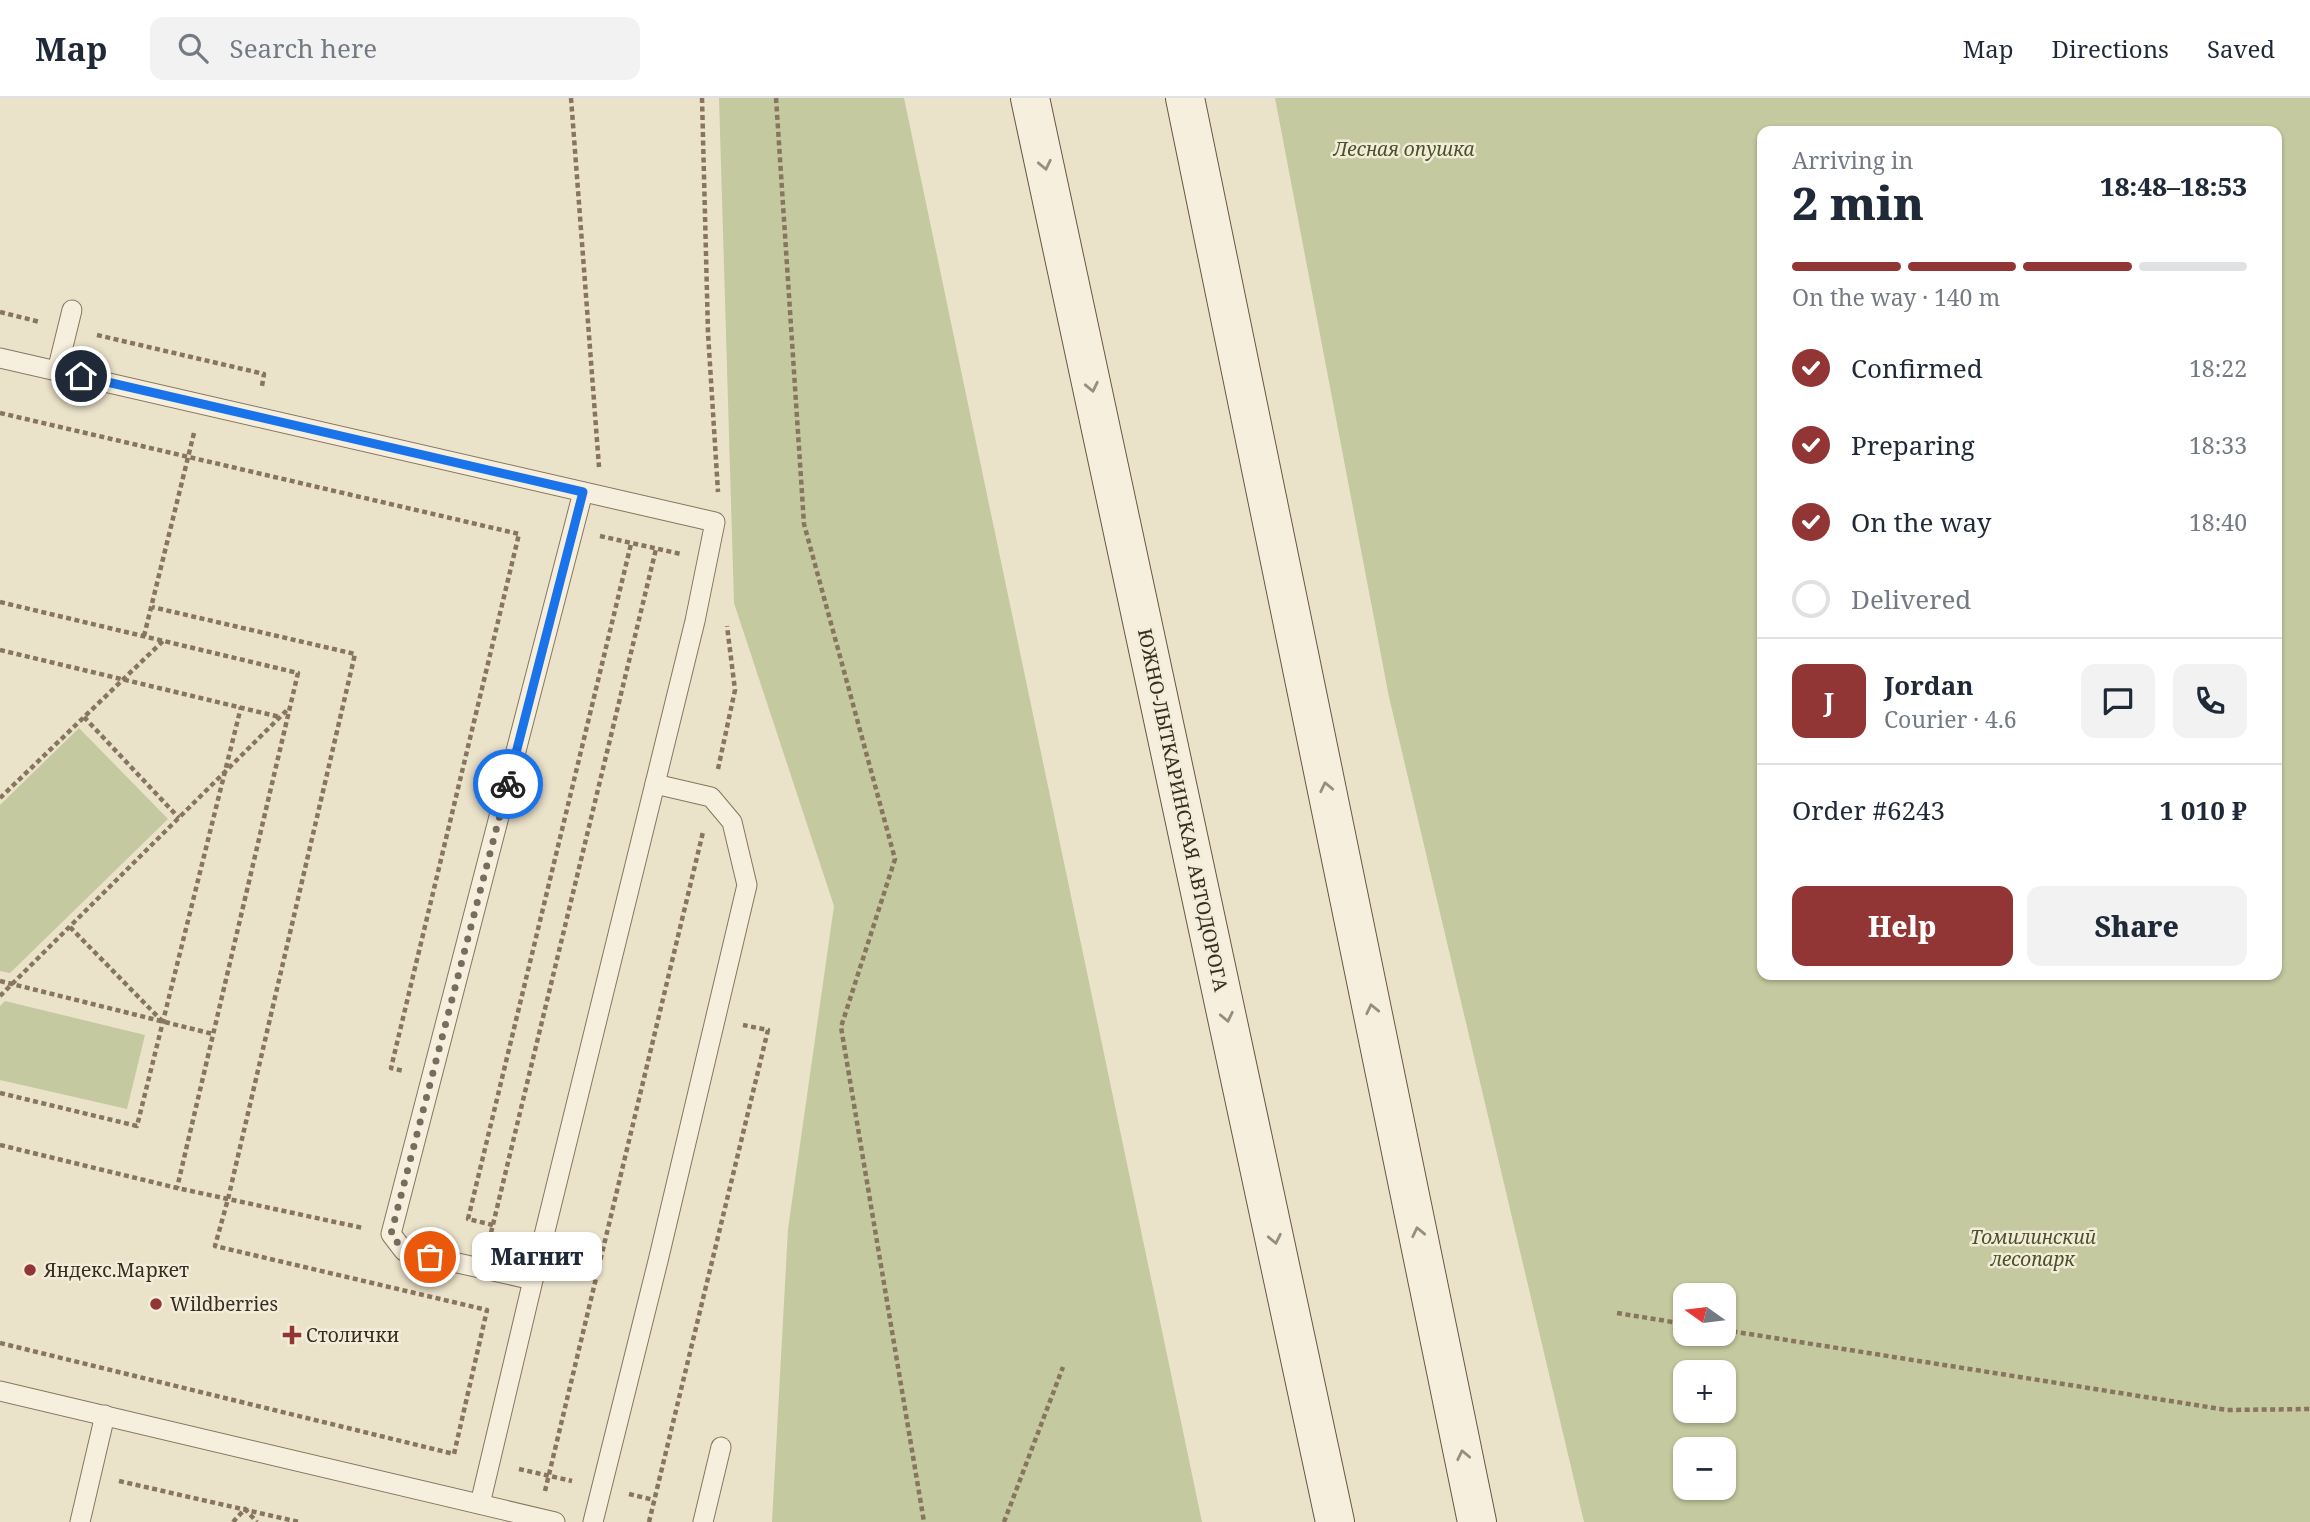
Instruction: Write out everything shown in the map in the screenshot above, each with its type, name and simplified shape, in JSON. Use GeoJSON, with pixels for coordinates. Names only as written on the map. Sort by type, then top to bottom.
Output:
{"type":"FeatureCollection","features":[{"type":"Feature","properties":{"kind":"main road","name":"ЮЖНО-ЛЫТКАРИНСКАЯ АВТОДОРОГА"},"geometry":{"type":"LineString","coordinates":[[1030,98],[1335,1522]]}},
{"type":"Feature","properties":{"kind":"main road"},"geometry":{"type":"LineString","coordinates":[[1185,98],[1477,1522]]}},
{"type":"Feature","properties":{"kind":"lane"},"geometry":{"type":"LineString","coordinates":[[57,371],[70,319]]}},
{"type":"Feature","properties":{"kind":"lane"},"geometry":{"type":"LineString","coordinates":[[0,358],[715,522],[695,621],[480,1504]]}},
{"type":"Feature","properties":{"kind":"lane"},"geometry":{"type":"LineString","coordinates":[[533,1280],[404,1251],[391,1234],[583,492]]}},
{"type":"Feature","properties":{"kind":"lane"},"geometry":{"type":"LineString","coordinates":[[593,1522],[747,885],[732,822],[711,797],[655,784]]}},
{"type":"Feature","properties":{"kind":"lane"},"geometry":{"type":"LineString","coordinates":[[0,1391],[546,1520]]}},
{"type":"Feature","properties":{"kind":"lane"},"geometry":{"type":"LineString","coordinates":[[80,1522],[105,1415]]}},
{"type":"Feature","properties":{"kind":"lane"},"geometry":{"type":"LineString","coordinates":[[703,1522],[721,1447]]}},
{"type":"Feature","properties":{"kind":"path"},"geometry":{"type":"LineString","coordinates":[[571,98],[599,466],[583,492]]}},
{"type":"Feature","properties":{"kind":"path"},"geometry":{"type":"LineString","coordinates":[[702,98],[708,332],[719,496]]}},
{"type":"Feature","properties":{"kind":"path"},"geometry":{"type":"LineString","coordinates":[[776,98],[804,524],[895,859],[841,1027],[924,1522]]}},
{"type":"Feature","properties":{"kind":"path"},"geometry":{"type":"LineString","coordinates":[[0,312],[70,319],[264,374],[262,386],[275,389]]}},
{"type":"Feature","properties":{"kind":"path"},"geometry":{"type":"LineString","coordinates":[[144,636],[201,403]]}},
{"type":"Feature","properties":{"kind":"path"},"geometry":{"type":"LineString","coordinates":[[0,413],[519,534],[391,1068],[432,1078]]}},
{"type":"Feature","properties":{"kind":"path"},"geometry":{"type":"LineString","coordinates":[[586,463],[599,466]]}},
{"type":"Feature","properties":{"kind":"path"},"geometry":{"type":"LineString","coordinates":[[574,530],[707,559]]}},
{"type":"Feature","properties":{"kind":"path"},"geometry":{"type":"LineString","coordinates":[[492,1225],[468,1219],[631,544]]}},
{"type":"Feature","properties":{"kind":"path"},"geometry":{"type":"LineString","coordinates":[[472,1307],[656,549]]}},
{"type":"Feature","properties":{"kind":"path"},"geometry":{"type":"LineString","coordinates":[[0,602],[298,673],[177,1188]]}},
{"type":"Feature","properties":{"kind":"path"},"geometry":{"type":"LineString","coordinates":[[152,607],[355,654],[215,1246],[487,1310],[454,1454]]}},
{"type":"Feature","properties":{"kind":"path"},"geometry":{"type":"LineString","coordinates":[[546,1520],[548,1476],[735,690],[725,614]]}},
{"type":"Feature","properties":{"kind":"path"},"geometry":{"type":"LineString","coordinates":[[0,798],[164,640]]}},
{"type":"Feature","properties":{"kind":"path"},"geometry":{"type":"LineString","coordinates":[[0,650],[280,717]]}},
{"type":"Feature","properties":{"kind":"path"},"geometry":{"type":"LineString","coordinates":[[0,1093],[137,1126],[241,707]]}},
{"type":"Feature","properties":{"kind":"path"},"geometry":{"type":"LineString","coordinates":[[0,996],[290,707]]}},
{"type":"Feature","properties":{"kind":"path"},"geometry":{"type":"LineString","coordinates":[[84,717],[179,818]]}},
{"type":"Feature","properties":{"kind":"path"},"geometry":{"type":"LineString","coordinates":[[70,927],[163,1021]]}},
{"type":"Feature","properties":{"kind":"path"},"geometry":{"type":"LineString","coordinates":[[0,981],[213,1034]]}},
{"type":"Feature","properties":{"kind":"path"},"geometry":{"type":"LineString","coordinates":[[649,1522],[768,1030]]}},
{"type":"Feature","properties":{"kind":"path"},"geometry":{"type":"LineString","coordinates":[[0,1145],[177,1188],[391,1234]]}},
{"type":"Feature","properties":{"kind":"path"},"geometry":{"type":"LineString","coordinates":[[1617,1313],[1673,1322]]}},
{"type":"Feature","properties":{"kind":"path"},"geometry":{"type":"LineString","coordinates":[[1736,1332],[2227,1410],[2310,1409]]}},
{"type":"Feature","properties":{"kind":"path"},"geometry":{"type":"LineString","coordinates":[[0,1343],[490,1463],[654,1500]]}},
{"type":"Feature","properties":{"kind":"path"},"geometry":{"type":"LineString","coordinates":[[1004,1522],[1063,1367]]}},
{"type":"Feature","properties":{"kind":"path"},"geometry":{"type":"LineString","coordinates":[[91,1474],[299,1522]]}},
{"type":"Feature","properties":{"kind":"path"},"geometry":{"type":"LineString","coordinates":[[233,1522],[245,1509]]}},
{"type":"Feature","properties":{"kind":"path"},"geometry":{"type":"LineString","coordinates":[[245,1509],[257,1522]]}},
{"type":"Feature","properties":{"kind":"green space"},"geometry":{"type":"Polygon","coordinates":[[[719,98],[904,98],[1202,1522],[772,1522],[788,1229],[834,906],[734,603],[719,98]]]}},
{"type":"Feature","properties":{"kind":"green space","name":"Томилинский лесопарк"},"geometry":{"type":"Polygon","coordinates":[[[1275,98],[2310,98],[2310,1522],[1584,1522],[1389,697],[1275,98]]]}},
{"type":"Feature","properties":{"kind":"green space"},"geometry":{"type":"Polygon","coordinates":[[[79,728],[168,819],[10,973],[0,971],[0,805],[79,728]]]}},
{"type":"Feature","properties":{"kind":"green space"},"geometry":{"type":"Polygon","coordinates":[[[5,1001],[145,1035],[127,1109],[0,1080],[0,1006],[5,1001]]]}},
{"type":"Feature","properties":{"kind":"way so far"},"geometry":{"type":"LineString","coordinates":[[430,1257],[404,1251],[391,1234],[508,784]]}},
{"type":"Feature","properties":{"kind":"place","name":"Магнит"},"geometry":{"type":"Point","coordinates":[430,1257]}},
{"type":"Feature","properties":{"kind":"place","name":"Яндекс.Маркет"},"geometry":{"type":"Point","coordinates":[30,1270]}},
{"type":"Feature","properties":{"kind":"place","name":"Wildberries"},"geometry":{"type":"Point","coordinates":[156,1304]}},
{"type":"Feature","properties":{"kind":"place","name":"Столички"},"geometry":{"type":"Point","coordinates":[292,1335]}},
{"type":"Feature","properties":{"kind":"route"},"geometry":{"type":"LineString","coordinates":[[81,376],[583,492],[508,784]]}},
{"type":"Feature","properties":{"kind":"park label","name":"Лесная опушка"},"geometry":{"type":"Point","coordinates":[1404,149]}}]}
